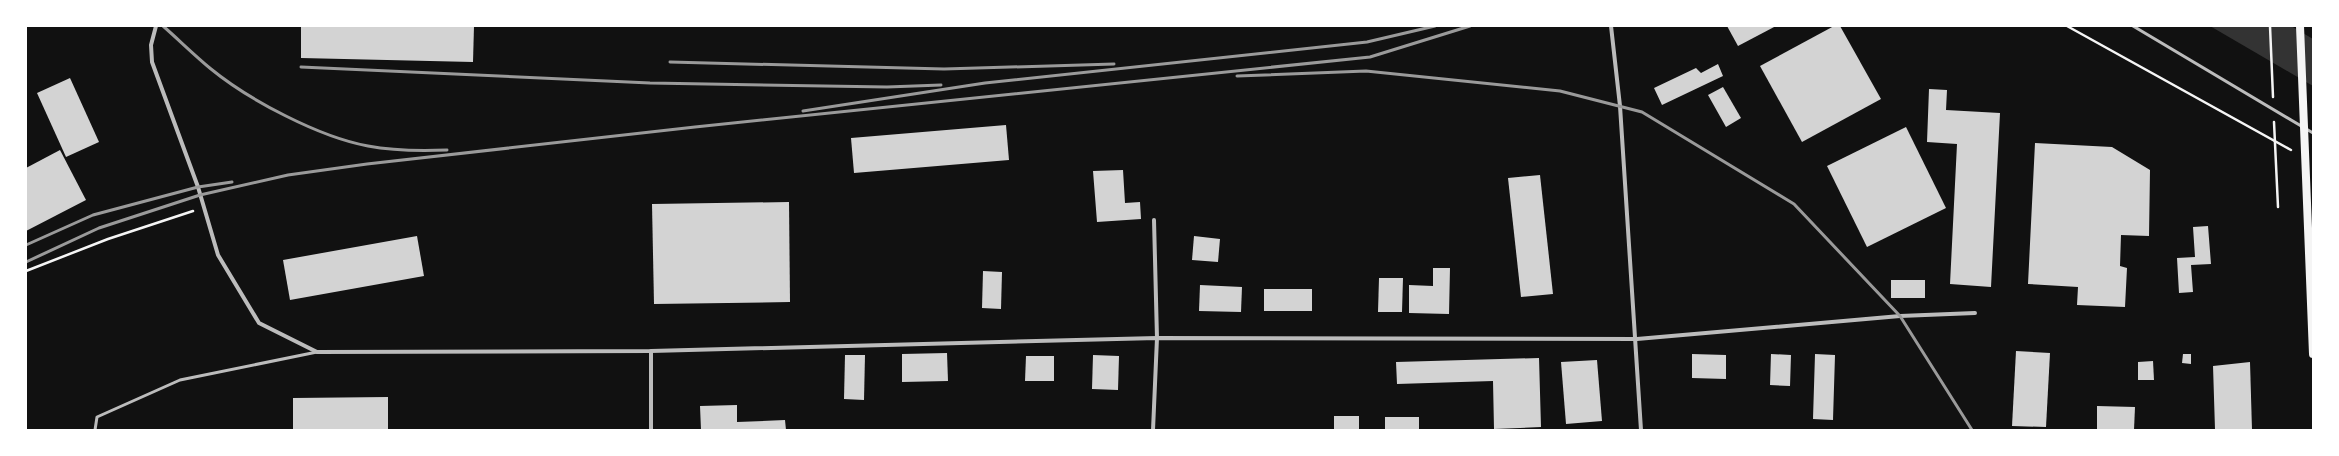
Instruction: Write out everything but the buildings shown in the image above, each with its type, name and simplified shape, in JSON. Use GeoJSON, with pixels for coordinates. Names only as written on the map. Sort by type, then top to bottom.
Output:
{"type":"FeatureCollection","features":[{"type":"Feature","properties":{"kind":"main road"},"geometry":{"type":"LineString","coordinates":[[2300,26],[2313,354]]}},
{"type":"Feature","properties":{"kind":"street"},"geometry":{"type":"LineString","coordinates":[[156,26],[151,45],[152,62],[198,187],[218,255],[259,323],[317,352],[651,351],[1157,338],[1637,339],[1900,316],[1975,313]]}},
{"type":"Feature","properties":{"kind":"street"},"geometry":{"type":"LineString","coordinates":[[1611,26],[1620,106],[1637,339],[1641,430]]}},
{"type":"Feature","properties":{"kind":"street"},"geometry":{"type":"LineString","coordinates":[[1153,430],[1157,338],[1154,220]]}},
{"type":"Feature","properties":{"kind":"street"},"geometry":{"type":"LineString","coordinates":[[651,351],[651,430]]}},
{"type":"Feature","properties":{"kind":"lane"},"geometry":{"type":"LineString","coordinates":[[2133,26],[2313,133]]}},
{"type":"Feature","properties":{"kind":"lane"},"geometry":{"type":"LineString","coordinates":[[95,430],[97,417],[180,380],[317,352]]}},
{"type":"Feature","properties":{"kind":"path"},"geometry":{"type":"LineString","coordinates":[[2067,26],[2293,151]]}},
{"type":"Feature","properties":{"kind":"path"},"geometry":{"type":"LineString","coordinates":[[26,271],[108,239],[203,208]]}},
{"type":"Feature","properties":{"kind":"shaded area"},"geometry":{"type":"Polygon","coordinates":[[[2210,26],[2291,26],[2313,39],[2313,86],[2210,26]]]}},
{"type":"Feature","properties":{"kind":"railway"},"geometry":{"type":"LineString","coordinates":[[163,26],[205,64],[227,81],[264,105],[307,126],[328,135],[368,146],[388,149],[447,150]]}},
{"type":"Feature","properties":{"kind":"railway"},"geometry":{"type":"LineString","coordinates":[[803,111],[985,83],[1367,42],[1435,26]]}},
{"type":"Feature","properties":{"kind":"railway"},"geometry":{"type":"LineString","coordinates":[[26,262],[99,228],[200,195],[288,175],[367,164],[695,127],[1370,57],[1470,26]]}},
{"type":"Feature","properties":{"kind":"railway"},"geometry":{"type":"LineString","coordinates":[[670,62],[944,69],[1114,64]]}},
{"type":"Feature","properties":{"kind":"railway"},"geometry":{"type":"LineString","coordinates":[[301,67],[650,83],[887,87],[941,85]]}},
{"type":"Feature","properties":{"kind":"railway"},"geometry":{"type":"LineString","coordinates":[[1237,76],[1366,71],[1560,91],[1642,112],[1794,204],[1900,316],[1972,430]]}},
{"type":"Feature","properties":{"kind":"railway"},"geometry":{"type":"LineString","coordinates":[[26,245],[93,215],[198,187],[232,182]]}}]}
